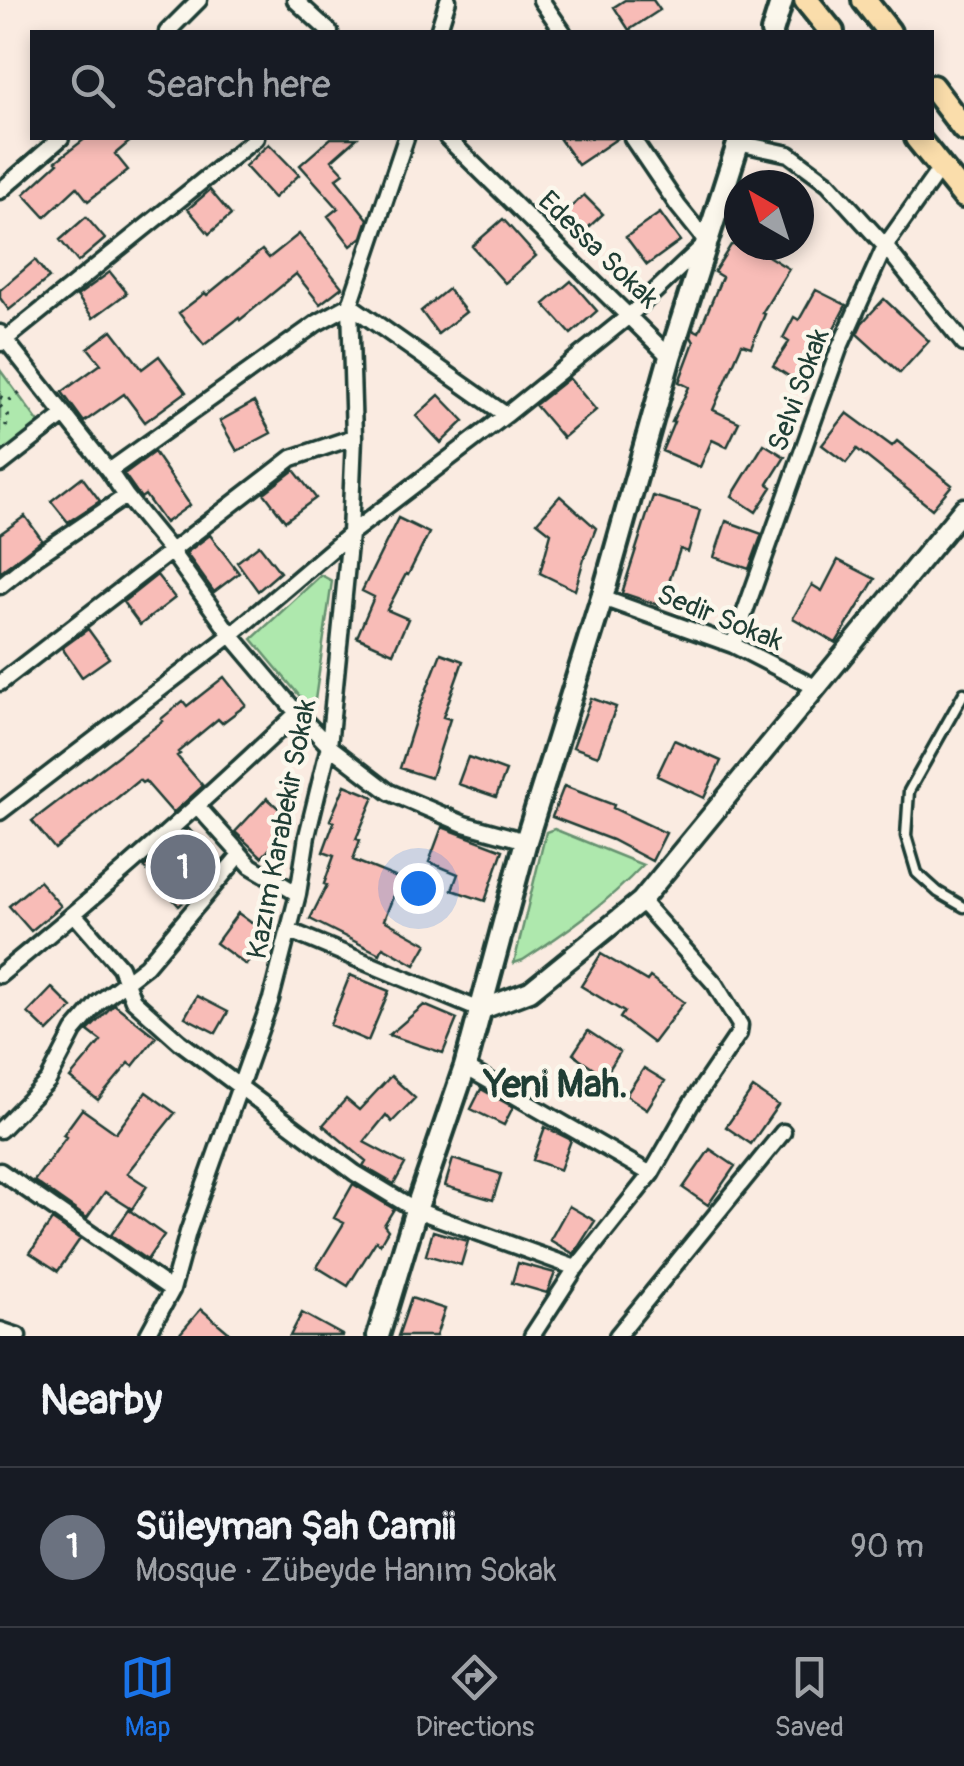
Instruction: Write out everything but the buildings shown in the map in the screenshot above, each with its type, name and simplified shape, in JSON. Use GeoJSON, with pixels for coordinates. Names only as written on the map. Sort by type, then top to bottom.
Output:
{"type":"FeatureCollection","features":[{"type":"Feature","properties":{"kind":"main road"},"geometry":{"type":"LineString","coordinates":[[773,30],[782,0]]}},
{"type":"Feature","properties":{"kind":"main road"},"geometry":{"type":"LineString","coordinates":[[806,0],[830,30]]}},
{"type":"Feature","properties":{"kind":"main road"},"geometry":{"type":"LineString","coordinates":[[864,0],[887,30]]}},
{"type":"Feature","properties":{"kind":"main road"},"geometry":{"type":"LineString","coordinates":[[934,90],[964,128]]}},
{"type":"Feature","properties":{"kind":"main road"},"geometry":{"type":"LineString","coordinates":[[378,1336],[465,1067],[526,841],[739,140]]}},
{"type":"Feature","properties":{"kind":"main road"},"geometry":{"type":"LineString","coordinates":[[919,140],[964,196]]}},
{"type":"Feature","properties":{"kind":"street"},"geometry":{"type":"LineString","coordinates":[[169,30],[199,0]]}},
{"type":"Feature","properties":{"kind":"street"},"geometry":{"type":"LineString","coordinates":[[295,0],[328,30]]}},
{"type":"Feature","properties":{"kind":"street"},"geometry":{"type":"LineString","coordinates":[[439,30],[448,0]]}},
{"type":"Feature","properties":{"kind":"street"},"geometry":{"type":"LineString","coordinates":[[541,0],[562,30]]}},
{"type":"Feature","properties":{"kind":"street"},"geometry":{"type":"LineString","coordinates":[[0,192],[59,140]]}},
{"type":"Feature","properties":{"kind":"street"},"geometry":{"type":"LineString","coordinates":[[253,140],[2,339],[170,550],[231,635],[330,746],[389,792],[464,824],[526,841]]}},
{"type":"Feature","properties":{"kind":"street","name":"Kazım Karabekir Sokak"},"geometry":{"type":"LineString","coordinates":[[146,1336],[172,1290],[188,1232],[271,999],[290,931],[330,746],[350,534],[354,437],[350,305],[405,140]]}},
{"type":"Feature","properties":{"kind":"street","name":"Edessa Sokak"},"geometry":{"type":"LineString","coordinates":[[449,140],[670,357]]}},
{"type":"Feature","properties":{"kind":"street"},"geometry":{"type":"LineString","coordinates":[[0,812],[231,635],[350,534],[506,416],[630,316],[707,242],[633,140]]}},
{"type":"Feature","properties":{"kind":"street"},"geometry":{"type":"LineString","coordinates":[[739,140],[789,154],[828,183],[964,344]]}},
{"type":"Feature","properties":{"kind":"street","name":"Selvi Sokak"},"geometry":{"type":"LineString","coordinates":[[734,644],[839,349],[884,246],[941,167]]}},
{"type":"Feature","properties":{"kind":"street"},"geometry":{"type":"LineString","coordinates":[[108,471],[316,323],[350,305],[506,416]]}},
{"type":"Feature","properties":{"kind":"street"},"geometry":{"type":"LineString","coordinates":[[0,465],[64,415]]}},
{"type":"Feature","properties":{"kind":"street"},"geometry":{"type":"LineString","coordinates":[[0,683],[292,458],[354,437]]}},
{"type":"Feature","properties":{"kind":"street"},"geometry":{"type":"LineString","coordinates":[[0,586],[126,496]]}},
{"type":"Feature","properties":{"kind":"street"},"geometry":{"type":"LineString","coordinates":[[290,931],[480,1010],[530,991],[642,901],[964,508]]}},
{"type":"Feature","properties":{"kind":"street","name":"Sedir Sokak"},"geometry":{"type":"LineString","coordinates":[[602,598],[734,644],[817,688]]}},
{"type":"Feature","properties":{"kind":"street"},"geometry":{"type":"LineString","coordinates":[[1,973],[198,808],[297,712]]}},
{"type":"Feature","properties":{"kind":"street"},"geometry":{"type":"LineString","coordinates":[[198,808],[239,856],[298,894]]}},
{"type":"Feature","properties":{"kind":"street"},"geometry":{"type":"LineString","coordinates":[[4,1119],[48,1081],[74,1031],[98,1003],[146,966],[239,856]]}},
{"type":"Feature","properties":{"kind":"street"},"geometry":{"type":"LineString","coordinates":[[532,1336],[576,1268],[651,1174],[691,1104],[740,1033],[740,1025],[714,984],[642,901]]}},
{"type":"Feature","properties":{"kind":"street"},"geometry":{"type":"LineString","coordinates":[[74,914],[120,967],[134,1000],[180,1042],[355,1173],[416,1210],[576,1268]]}},
{"type":"Feature","properties":{"kind":"street"},"geometry":{"type":"LineString","coordinates":[[465,1067],[651,1174]]}},
{"type":"Feature","properties":{"kind":"street"},"geometry":{"type":"LineString","coordinates":[[616,1336],[783,1132]]}},
{"type":"Feature","properties":{"kind":"street"},"geometry":{"type":"LineString","coordinates":[[0,1171],[172,1290]]}},
{"type":"Feature","properties":{"kind":"street"},"geometry":{"type":"LineString","coordinates":[[0,1330],[18,1336]]}},
{"type":"Feature","properties":{"kind":"lane"},"geometry":{"type":"LineString","coordinates":[[964,694],[909,791],[906,836],[917,873],[964,908]]}},
{"type":"Feature","properties":{"kind":"path"},"geometry":{"type":"LineString","coordinates":[[0,397],[9,400],[36,380]]}},
{"type":"Feature","properties":{"kind":"path"},"geometry":{"type":"LineString","coordinates":[[0,406],[8,416],[0,434]]}},
{"type":"Feature","properties":{"kind":"green space"},"geometry":{"type":"Polygon","coordinates":[[[0,370],[40,424],[0,454],[0,370]]]}},
{"type":"Feature","properties":{"kind":"green space"},"geometry":{"type":"Polygon","coordinates":[[[321,575],[332,581],[315,700],[308,706],[252,639],[321,575]]]}},
{"type":"Feature","properties":{"kind":"green space"},"geometry":{"type":"Polygon","coordinates":[[[554,829],[643,865],[586,916],[514,963],[546,832],[554,829]]]}},
{"type":"Feature","properties":{"kind":"place","name":"Süleyman Şah Camii"},"geometry":{"type":"Point","coordinates":[183,867]}},
{"type":"Feature","properties":{"kind":"district","name":"Yeni Mah."},"geometry":{"type":"Point","coordinates":[556,1085]}}]}
